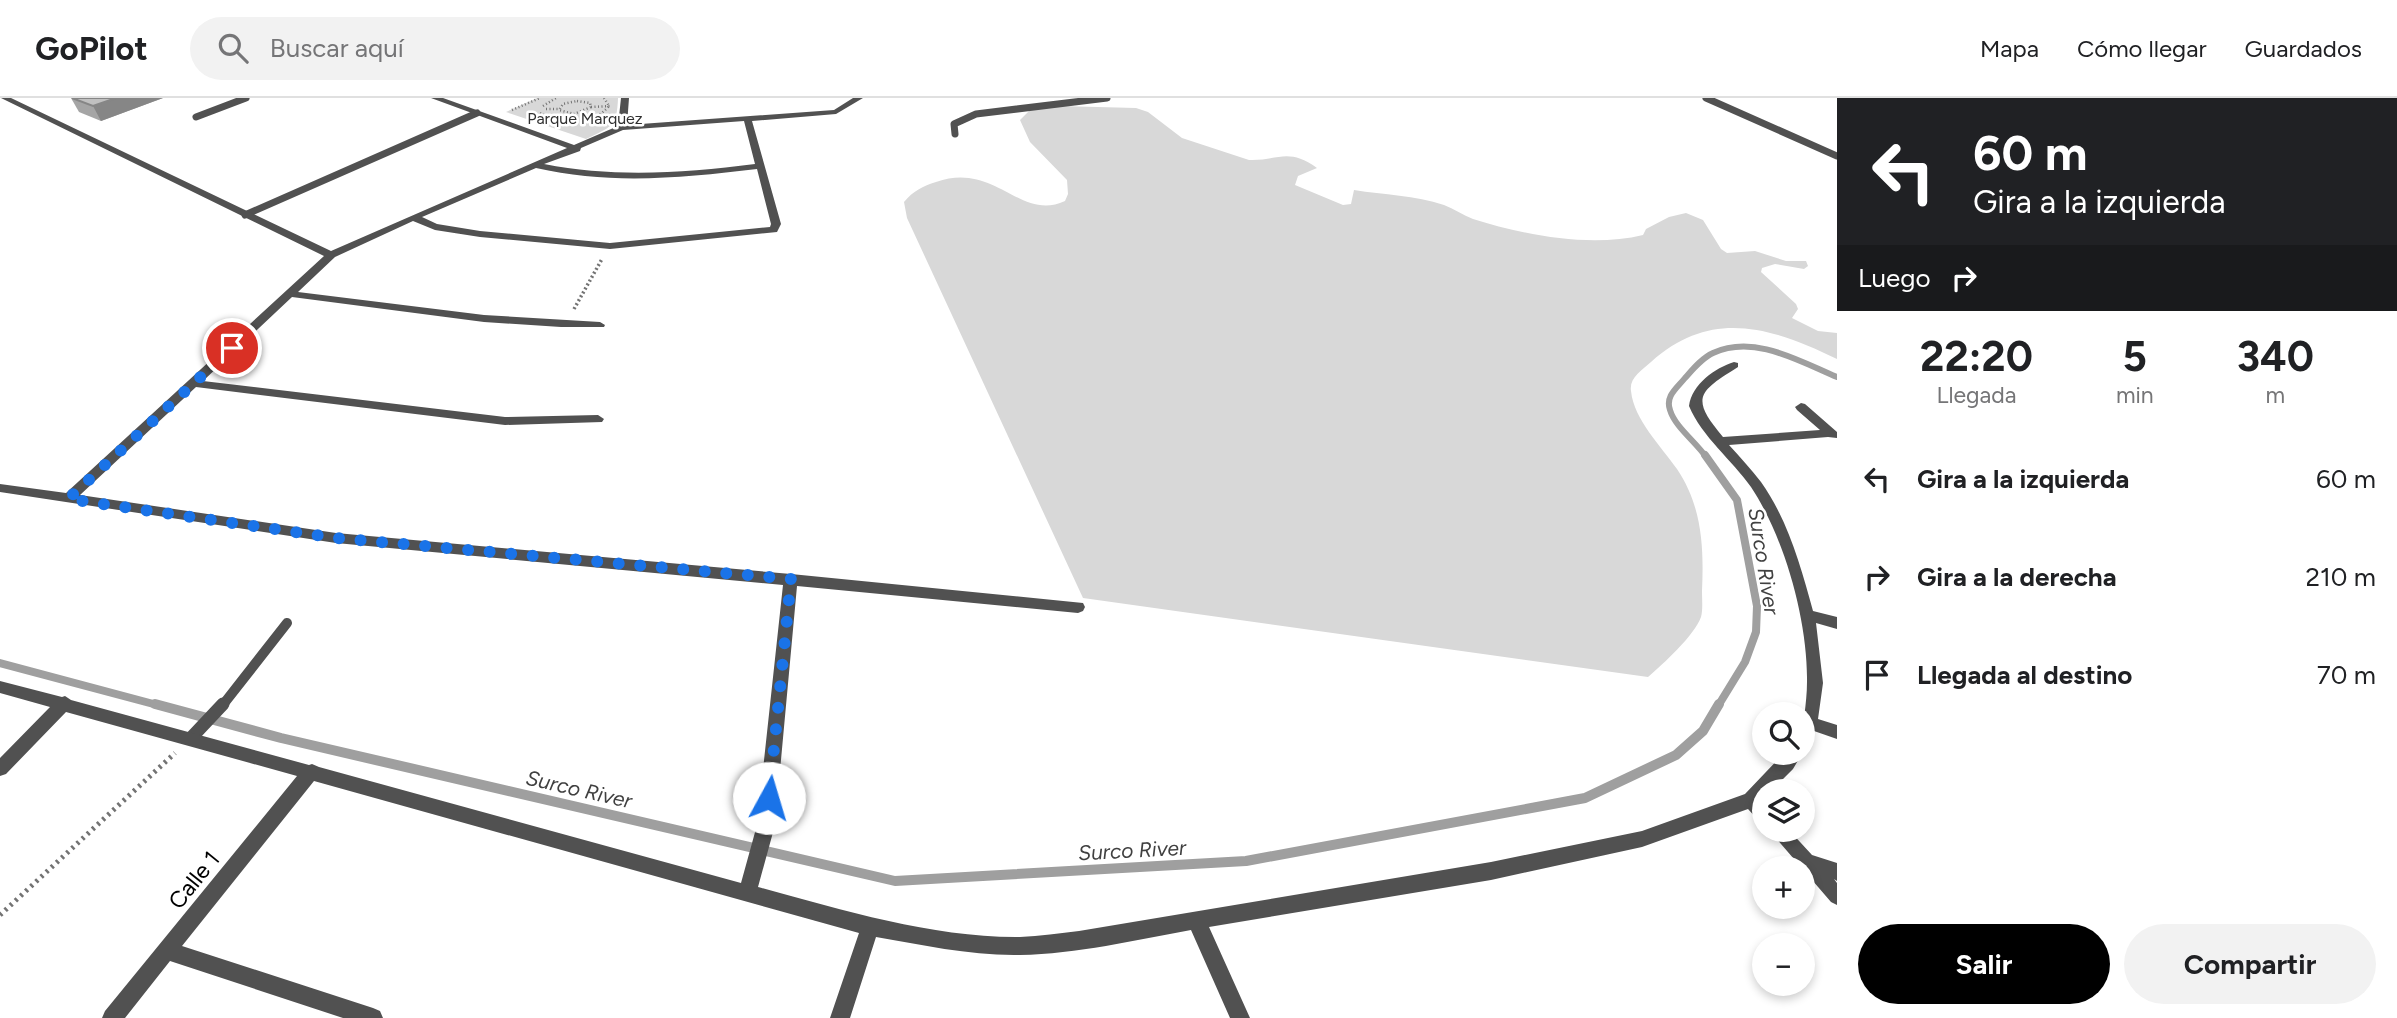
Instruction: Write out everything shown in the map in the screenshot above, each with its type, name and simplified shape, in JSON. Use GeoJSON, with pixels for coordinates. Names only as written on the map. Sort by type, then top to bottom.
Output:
{"type":"FeatureCollection","features":[{"type":"Feature","properties":{"kind":"street"},"geometry":{"type":"LineString","coordinates":[[5,98],[331,255]]}},
{"type":"Feature","properties":{"kind":"street"},"geometry":{"type":"LineString","coordinates":[[435,98],[577,149]]}},
{"type":"Feature","properties":{"kind":"street"},"geometry":{"type":"LineString","coordinates":[[621,128],[624,123],[625,98]]}},
{"type":"Feature","properties":{"kind":"street"},"geometry":{"type":"LineString","coordinates":[[68,499],[331,255],[621,128],[836,112],[859,98]]}},
{"type":"Feature","properties":{"kind":"street"},"geometry":{"type":"LineString","coordinates":[[415,218],[435,227],[480,234],[610,246],[774,230],[776,224],[748,120]]}},
{"type":"Feature","properties":{"kind":"street"},"geometry":{"type":"LineString","coordinates":[[538,166],[573,174],[617,179],[658,178],[760,166]]}},
{"type":"Feature","properties":{"kind":"street"},"geometry":{"type":"LineString","coordinates":[[291,294],[419,312],[565,325],[600,325]]}},
{"type":"Feature","properties":{"kind":"street"},"geometry":{"type":"LineString","coordinates":[[1734,365],[1698,392],[1695,404],[1698,414],[1757,485],[1779,522],[1810,616],[1815,705]]}},
{"type":"Feature","properties":{"kind":"street"},"geometry":{"type":"LineString","coordinates":[[193,383],[505,421],[598,419]]}},
{"type":"Feature","properties":{"kind":"street"},"geometry":{"type":"LineString","coordinates":[[1801,407],[1834,436]]}},
{"type":"Feature","properties":{"kind":"street"},"geometry":{"type":"LineString","coordinates":[[1722,441],[1834,436]]}},
{"type":"Feature","properties":{"kind":"street"},"geometry":{"type":"LineString","coordinates":[[0,488],[336,538],[1079,607]]}},
{"type":"Feature","properties":{"kind":"street"},"geometry":{"type":"LineString","coordinates":[[747,893],[764,837],[791,579]]}},
{"type":"Feature","properties":{"kind":"street"},"geometry":{"type":"LineString","coordinates":[[1810,616],[1837,623]]}},
{"type":"Feature","properties":{"kind":"street"},"geometry":{"type":"LineString","coordinates":[[0,687],[198,732],[312,771],[870,927],[960,942],[1020,946],[1079,940],[1491,871],[1642,839],[1751,800],[1786,765]]}},
{"type":"Feature","properties":{"kind":"street"},"geometry":{"type":"LineString","coordinates":[[0,769],[65,703]]}},
{"type":"Feature","properties":{"kind":"street"},"geometry":{"type":"LineString","coordinates":[[1815,725],[1837,732]]}},
{"type":"Feature","properties":{"kind":"street","name":"Calle 1"},"geometry":{"type":"LineString","coordinates":[[112,1018],[312,771]]}},
{"type":"Feature","properties":{"kind":"street"},"geometry":{"type":"LineString","coordinates":[[1789,842],[1801,856]]}},
{"type":"Feature","properties":{"kind":"street"},"geometry":{"type":"LineString","coordinates":[[1815,864],[1837,872]]}},
{"type":"Feature","properties":{"kind":"street"},"geometry":{"type":"LineString","coordinates":[[1815,871],[1837,896]]}},
{"type":"Feature","properties":{"kind":"street"},"geometry":{"type":"LineString","coordinates":[[1196,921],[1240,1018]]}},
{"type":"Feature","properties":{"kind":"street"},"geometry":{"type":"LineString","coordinates":[[840,1018],[870,927]]}},
{"type":"Feature","properties":{"kind":"street"},"geometry":{"type":"LineString","coordinates":[[167,951],[373,1018]]}},
{"type":"Feature","properties":{"kind":"lane"},"geometry":{"type":"LineString","coordinates":[[197,117],[246,98]]}},
{"type":"Feature","properties":{"kind":"lane"},"geometry":{"type":"LineString","coordinates":[[955,134],[954,124],[976,114],[1107,98]]}},
{"type":"Feature","properties":{"kind":"lane"},"geometry":{"type":"LineString","coordinates":[[1706,98],[1837,156]]}},
{"type":"Feature","properties":{"kind":"lane"},"geometry":{"type":"LineString","coordinates":[[245,215],[477,113]]}},
{"type":"Feature","properties":{"kind":"lane"},"geometry":{"type":"LineString","coordinates":[[198,732],[286,623]]}},
{"type":"Feature","properties":{"kind":"path"},"geometry":{"type":"LineString","coordinates":[[521,117],[508,112],[540,98]]}},
{"type":"Feature","properties":{"kind":"path"},"geometry":{"type":"LineString","coordinates":[[556,98],[544,108],[559,108],[579,99],[591,105],[588,110],[576,114],[564,113],[559,108]]}},
{"type":"Feature","properties":{"kind":"path"},"geometry":{"type":"LineString","coordinates":[[540,113],[556,121],[583,122],[600,115],[609,106]]}},
{"type":"Feature","properties":{"kind":"path"},"geometry":{"type":"LineString","coordinates":[[576,114],[583,122]]}},
{"type":"Feature","properties":{"kind":"path"},"geometry":{"type":"LineString","coordinates":[[565,325],[610,246]]}},
{"type":"Feature","properties":{"kind":"path"},"geometry":{"type":"LineString","coordinates":[[0,915],[198,732]]}},
{"type":"Feature","properties":{"kind":"green space","name":"Parque Marquez"},"geometry":{"type":"Polygon","coordinates":[[[537,98],[618,98],[616,115],[611,125],[586,139],[506,112],[537,98]]]}},
{"type":"Feature","properties":{"kind":"green space"},"geometry":{"type":"Polygon","coordinates":[[[1059,106],[1136,108],[1148,112],[1182,138],[1249,160],[1283,156],[1298,158],[1317,168],[1298,176],[1295,185],[1343,205],[1351,204],[1354,190],[1411,197],[1444,205],[1493,225],[1535,235],[1579,240],[1623,239],[1643,235],[1646,229],[1669,217],[1686,213],[1703,220],[1721,249],[1727,253],[1755,251],[1786,261],[1806,261],[1808,266],[1804,269],[1775,264],[1762,268],[1761,272],[1796,304],[1798,309],[1792,318],[1818,331],[1837,333],[1837,359],[1789,338],[1742,328],[1719,329],[1696,334],[1674,345],[1651,362],[1632,382],[1631,391],[1637,412],[1685,483],[1692,497],[1700,527],[1702,614],[1685,641],[1648,677],[1083,598],[907,218],[904,202],[923,187],[957,178],[975,179],[991,184],[1034,204],[1049,205],[1065,201],[1068,194],[1067,180],[1030,142],[1020,120],[1031,109],[1059,106]]]}},
{"type":"Feature","properties":{"kind":"building"},"geometry":{"type":"Polygon","coordinates":[[[72,98],[116,98],[93,106],[72,98]]]}},
{"type":"Feature","properties":{"kind":"waterway","name":"Surco River"},"geometry":{"type":"LineString","coordinates":[[1706,457],[1676,422],[1669,400],[1675,389],[1709,355],[1729,348],[1760,348],[1792,357],[1837,377]]}},
{"type":"Feature","properties":{"kind":"waterway","name":"Surco River"},"geometry":{"type":"LineString","coordinates":[[1705,455],[1737,500],[1757,606],[1756,632],[1745,662],[1718,706]]}},
{"type":"Feature","properties":{"kind":"waterway","name":"Surco River"},"geometry":{"type":"LineString","coordinates":[[0,663],[161,706]]}},
{"type":"Feature","properties":{"kind":"waterway","name":"Surco River"},"geometry":{"type":"LineString","coordinates":[[155,704],[281,738],[895,881],[1246,861],[1585,798],[1676,755],[1703,731],[1719,704]]}},
{"type":"Feature","properties":{"kind":"route"},"geometry":{"type":"LineString","coordinates":[[232,348],[68,499],[336,538],[791,579],[769,798]]}}]}
